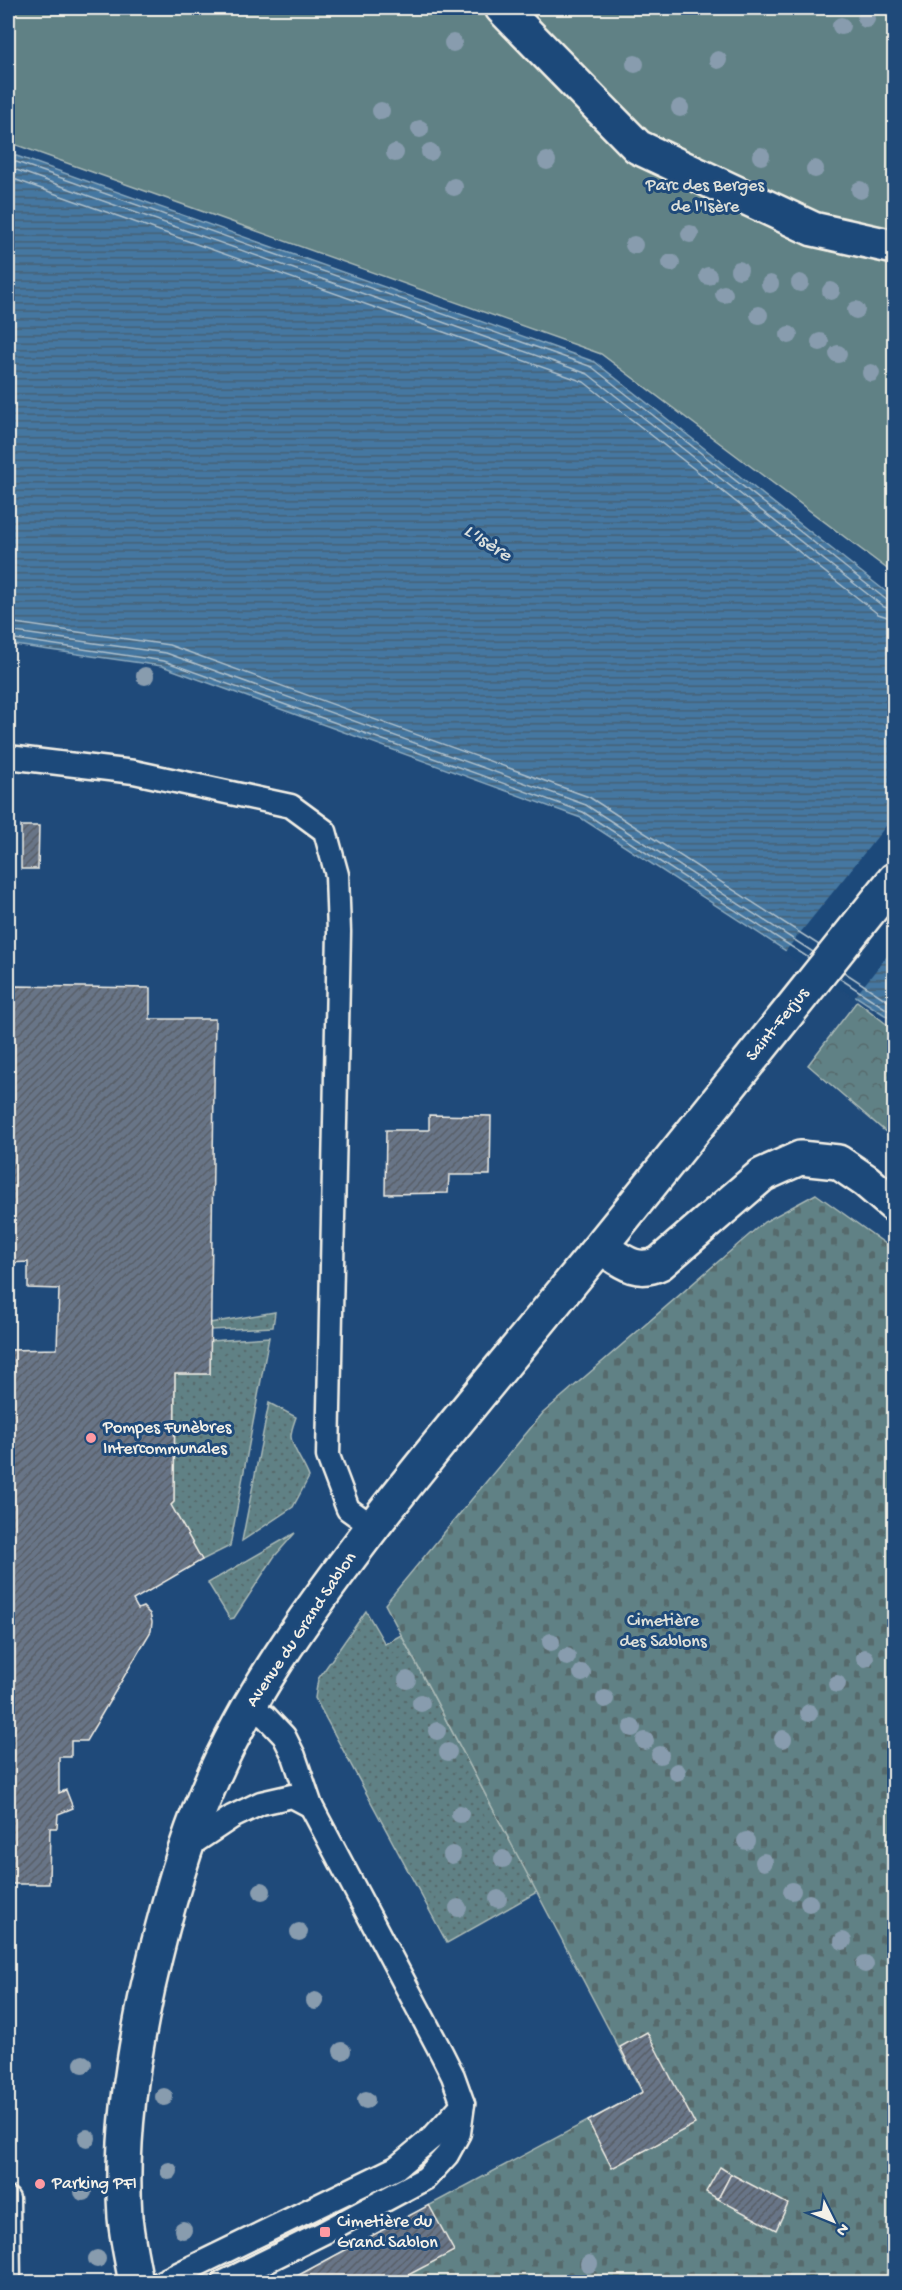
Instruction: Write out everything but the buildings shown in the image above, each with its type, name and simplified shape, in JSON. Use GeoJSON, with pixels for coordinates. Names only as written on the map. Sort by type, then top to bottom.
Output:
{"type":"FeatureCollection","features":[{"type":"Feature","properties":{"kind":"street"},"geometry":{"type":"LineString","coordinates":[[502,8],[638,147],[813,229],[894,247]]}},
{"type":"Feature","properties":{"kind":"street","name":"Saint-Ferjus"},"geometry":{"type":"LineString","coordinates":[[661,1171],[894,880]]}},
{"type":"Feature","properties":{"kind":"street"},"geometry":{"type":"LineString","coordinates":[[601,1247],[637,1268],[649,1268],[660,1263],[762,1175],[800,1158],[838,1162],[866,1181],[894,1205]]}},
{"type":"Feature","properties":{"kind":"street","name":"Avenue du Grand Sablon"},"geometry":{"type":"LineString","coordinates":[[136,2283],[126,2219],[125,2153],[135,2049],[155,1954],[187,1847],[208,1789],[273,1665],[317,1600],[413,1475],[661,1171]]}},
{"type":"Feature","properties":{"kind":"lane"},"geometry":{"type":"LineString","coordinates":[[8,757],[134,772],[291,806],[325,831],[337,875],[339,932],[328,1456],[348,1509],[373,1527]]}},
{"type":"Feature","properties":{"kind":"lane"},"geometry":{"type":"LineString","coordinates":[[224,2283],[426,2178],[447,2155],[459,2133],[463,2104],[442,2054],[311,1806],[294,1756],[284,1736],[266,1717],[249,1707]]}},
{"type":"Feature","properties":{"kind":"lane"},"geometry":{"type":"LineString","coordinates":[[187,1847],[232,1817],[261,1803],[292,1796],[311,1806]]}},
{"type":"Feature","properties":{"kind":"lane"},"geometry":{"type":"LineString","coordinates":[[162,2283],[396,2168],[433,2137],[463,2104]]}},
{"type":"Feature","properties":{"kind":"lane"},"geometry":{"type":"LineString","coordinates":[[8,2199],[9,2283]]}},
{"type":"Feature","properties":{"kind":"green space","name":"Parc des Berges de l'Isère"},"geometry":{"type":"Polygon","coordinates":[[[8,8],[894,8],[894,574],[601,354],[8,142],[8,8]]]}},
{"type":"Feature","properties":{"kind":"green space"},"geometry":{"type":"Polygon","coordinates":[[[857,1001],[894,1030],[894,1139],[808,1065],[857,1001]]]}},
{"type":"Feature","properties":{"kind":"green space","name":"Cimetière des Sablons"},"geometry":{"type":"Polygon","coordinates":[[[816,1194],[894,1250],[894,2282],[286,2282],[642,2092],[385,1604],[543,1413],[764,1222],[816,1194]]]}},
{"type":"Feature","properties":{"kind":"green space"},"geometry":{"type":"Polygon","coordinates":[[[275,1312],[273,1327],[210,1330],[210,1323],[275,1312]]]}},
{"type":"Feature","properties":{"kind":"green space"},"geometry":{"type":"Polygon","coordinates":[[[269,1337],[230,1546],[202,1560],[171,1505],[174,1502],[175,1374],[210,1374],[210,1341],[269,1337]]]}},
{"type":"Feature","properties":{"kind":"green space"},"geometry":{"type":"Polygon","coordinates":[[[269,1403],[296,1417],[291,1436],[309,1477],[293,1507],[242,1541],[269,1403]]]}},
{"type":"Feature","properties":{"kind":"green space"},"geometry":{"type":"Polygon","coordinates":[[[295,1533],[274,1557],[234,1618],[230,1619],[208,1583],[295,1533]]]}},
{"type":"Feature","properties":{"kind":"green space"},"geometry":{"type":"Polygon","coordinates":[[[366,1611],[385,1644],[401,1635],[537,1892],[447,1943],[315,1698],[318,1679],[366,1611]]]}},
{"type":"Feature","properties":{"kind":"water","name":"L'Isère"},"geometry":{"type":"Polygon","coordinates":[[[8,153],[595,362],[894,598],[894,1021],[581,818],[162,666],[8,644],[8,153]]]}},
{"type":"Feature","properties":{"kind":"pier"},"geometry":{"type":"Polygon","coordinates":[[[894,816],[894,947],[854,998],[784,953],[894,816]]]}},
{"type":"Feature","properties":{"kind":"place","name":"Pompes Funèbres Intercommunales"},"geometry":{"type":"Point","coordinates":[91,1438]}},
{"type":"Feature","properties":{"kind":"place","name":"Parking PFI"},"geometry":{"type":"Point","coordinates":[40,2184]}},
{"type":"Feature","properties":{"kind":"place","name":"Cimetière du Grand Sablon"},"geometry":{"type":"Point","coordinates":[325,2232]}}]}
